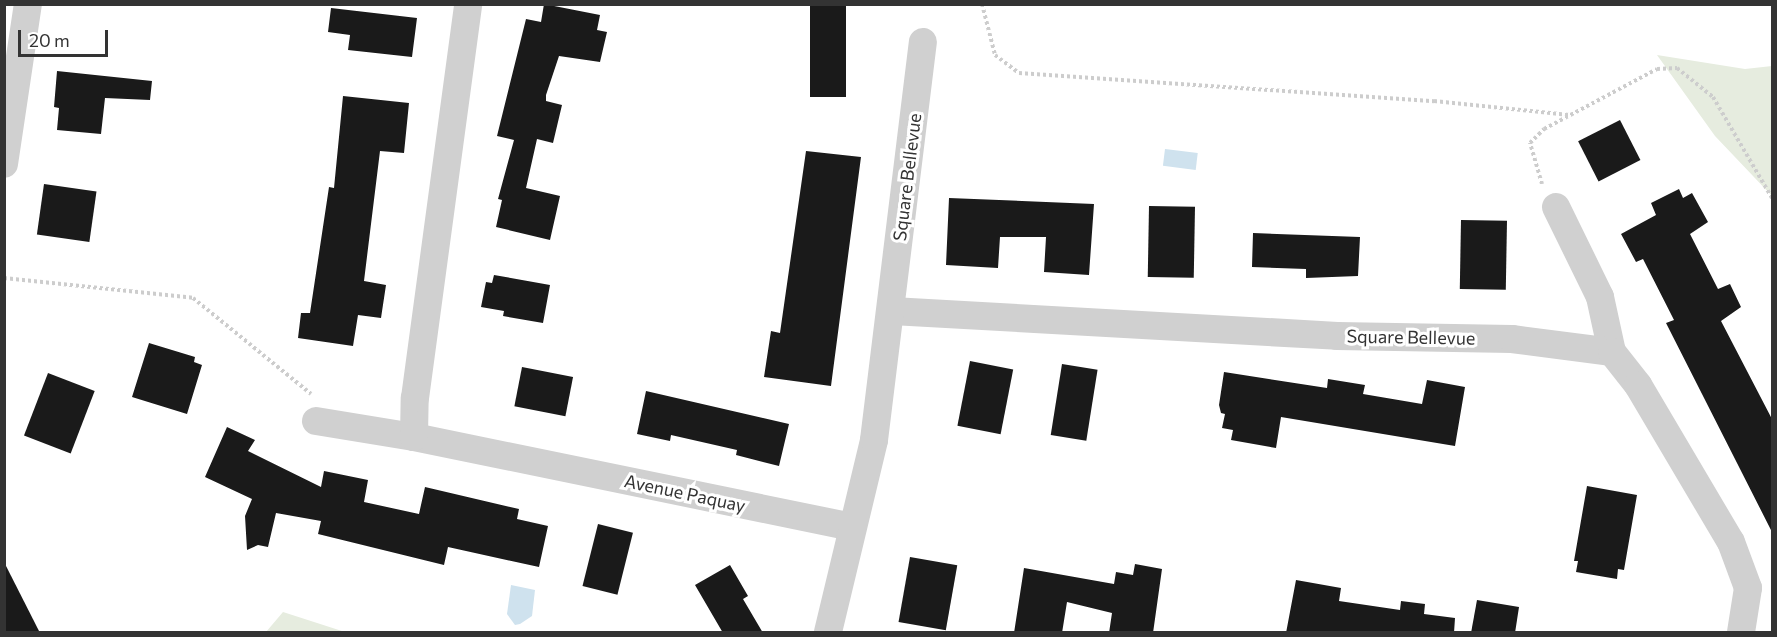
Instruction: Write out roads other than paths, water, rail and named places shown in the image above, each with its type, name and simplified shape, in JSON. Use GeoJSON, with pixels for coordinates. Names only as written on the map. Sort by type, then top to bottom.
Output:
{"type":"FeatureCollection","features":[{"type":"Feature","properties":{"kind":"street"},"geometry":{"type":"LineString","coordinates":[[4,164],[28,4]]}},
{"type":"Feature","properties":{"kind":"street"},"geometry":{"type":"LineString","coordinates":[[414,437],[414,398],[468,4]]}},
{"type":"Feature","properties":{"kind":"street","name":"Square Bellevue"},"geometry":{"type":"LineString","coordinates":[[851,527],[874,440],[892,311],[923,42]]}},
{"type":"Feature","properties":{"kind":"street"},"geometry":{"type":"LineString","coordinates":[[1556,207],[1600,297],[1612,352],[1638,384],[1731,542],[1748,588],[1741,633]]}},
{"type":"Feature","properties":{"kind":"street","name":"Square Bellevue"},"geometry":{"type":"LineString","coordinates":[[892,311],[1337,336],[1512,339],[1612,352]]}},
{"type":"Feature","properties":{"kind":"street","name":"Avenue Paquay"},"geometry":{"type":"LineString","coordinates":[[329,423],[414,437],[851,527]]}},
{"type":"Feature","properties":{"kind":"street"},"geometry":{"type":"LineString","coordinates":[[828,633],[851,527]]}},
{"type":"Feature","properties":{"kind":"water"},"geometry":{"type":"Polygon","coordinates":[[[1165,149],[1198,153],[1196,170],[1163,166],[1165,149]]]}},
{"type":"Feature","properties":{"kind":"water"},"geometry":{"type":"Polygon","coordinates":[[[511,585],[535,590],[532,616],[515,625],[507,614],[511,585]]]}}]}
